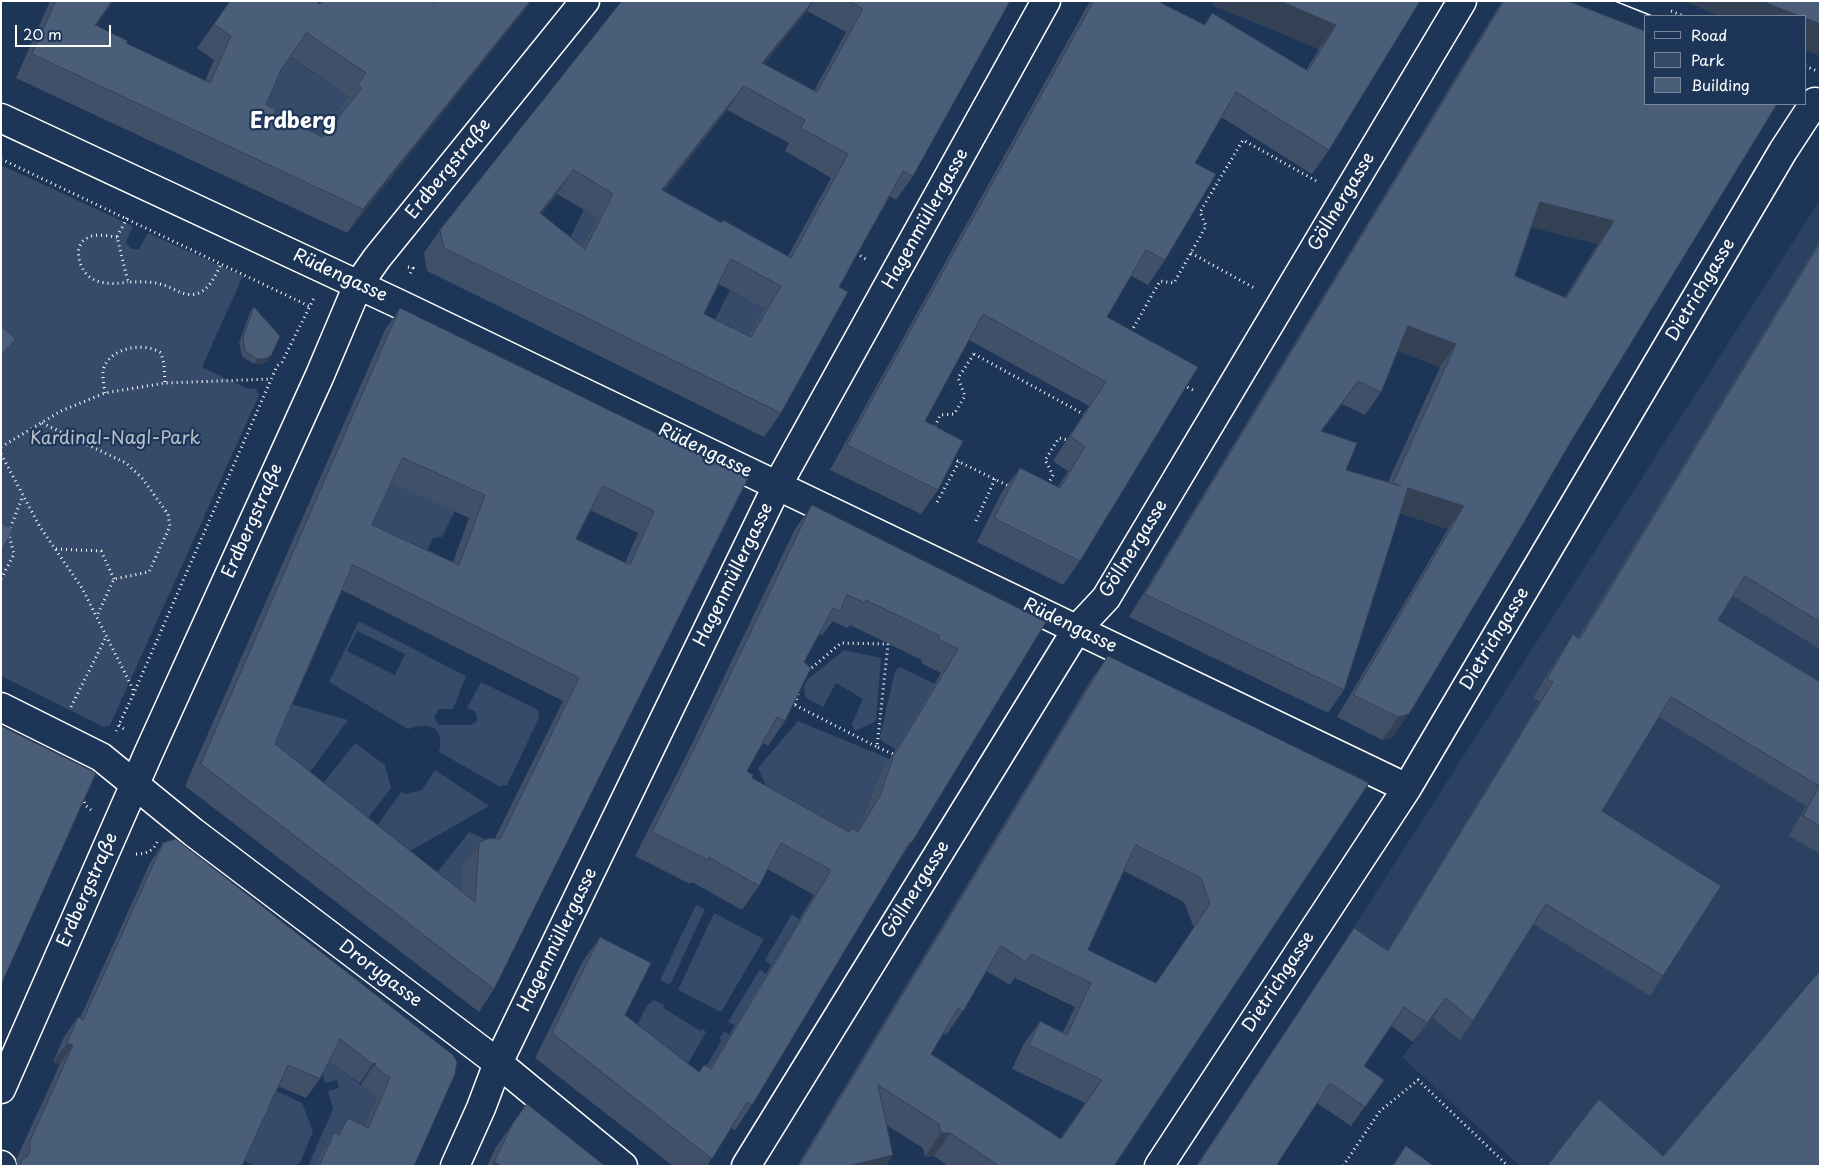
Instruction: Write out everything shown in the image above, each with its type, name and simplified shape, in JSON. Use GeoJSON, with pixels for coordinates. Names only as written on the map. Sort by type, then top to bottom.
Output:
{"type":"FeatureCollection","features":[{"type":"Feature","properties":{"kind":"street","name":"Erdbergstraße"},"geometry":{"type":"LineString","coordinates":[[1,1088],[135,784],[320,375],[358,285],[377,258],[585,1]]}},
{"type":"Feature","properties":{"kind":"street","name":"Hagenmüllergasse"},"geometry":{"type":"LineString","coordinates":[[455,1166],[481,1108],[498,1063],[777,486],[1046,1]]}},
{"type":"Feature","properties":{"kind":"street","name":"Göllnergasse"},"geometry":{"type":"LineString","coordinates":[[746,1166],[1077,629],[1106,598],[1462,1]]}},
{"type":"Feature","properties":{"kind":"street"},"geometry":{"type":"LineString","coordinates":[[1574,1],[1644,29]]}},
{"type":"Feature","properties":{"kind":"street","name":"Dietrichgasse"},"geometry":{"type":"LineString","coordinates":[[1159,1166],[1407,788],[1813,102]]}},
{"type":"Feature","properties":{"kind":"street","name":"Rüdengasse"},"geometry":{"type":"LineString","coordinates":[[1,118],[327,270],[1407,788]]}},
{"type":"Feature","properties":{"kind":"street","name":"Drorygasse"},"geometry":{"type":"LineString","coordinates":[[1,708],[101,757],[193,832],[498,1063],[624,1166]]}},
{"type":"Feature","properties":{"kind":"path"},"geometry":{"type":"LineString","coordinates":[[1806,66],[1820,72]]}},
{"type":"Feature","properties":{"kind":"path"},"geometry":{"type":"LineString","coordinates":[[1131,333],[1160,281],[1174,283],[1206,226],[1200,212],[1242,140],[1345,198]]}},
{"type":"Feature","properties":{"kind":"path"},"geometry":{"type":"LineString","coordinates":[[1,159],[310,307]]}},
{"type":"Feature","properties":{"kind":"path"},"geometry":{"type":"LineString","coordinates":[[127,218],[117,237],[128,282]]}},
{"type":"Feature","properties":{"kind":"path"},"geometry":{"type":"LineString","coordinates":[[117,237],[97,235],[88,237],[80,245],[78,255],[84,271],[90,278],[114,284],[154,282],[186,294],[195,294],[202,293],[206,289],[222,264]]}},
{"type":"Feature","properties":{"kind":"path"},"geometry":{"type":"LineString","coordinates":[[1191,253],[1282,303]]}},
{"type":"Feature","properties":{"kind":"path"},"geometry":{"type":"LineString","coordinates":[[101,757],[133,695],[271,379],[310,307],[327,270]]}},
{"type":"Feature","properties":{"kind":"path"},"geometry":{"type":"LineString","coordinates":[[105,393],[104,367],[110,359],[119,353],[142,346],[153,348],[161,353],[164,364],[164,383]]}},
{"type":"Feature","properties":{"kind":"path"},"geometry":{"type":"LineString","coordinates":[[974,354],[1087,416],[1073,441],[1059,438],[1044,460],[1053,475],[1039,501],[959,462],[927,446],[940,415],[954,414],[965,396],[958,378],[974,354]]}},
{"type":"Feature","properties":{"kind":"path"},"geometry":{"type":"LineString","coordinates":[[1,447],[61,411],[105,393],[164,383],[271,379]]}},
{"type":"Feature","properties":{"kind":"path"},"geometry":{"type":"LineString","coordinates":[[1179,382],[1220,406]]}},
{"type":"Feature","properties":{"kind":"path"},"geometry":{"type":"LineString","coordinates":[[42,423],[126,463],[142,478],[168,514],[170,526],[149,572],[114,579]]}},
{"type":"Feature","properties":{"kind":"path"},"geometry":{"type":"LineString","coordinates":[[1,454],[40,527],[82,588],[130,682],[133,695]]}},
{"type":"Feature","properties":{"kind":"path"},"geometry":{"type":"LineString","coordinates":[[936,502],[959,462]]}},
{"type":"Feature","properties":{"kind":"path"},"geometry":{"type":"LineString","coordinates":[[976,521],[996,480]]}},
{"type":"Feature","properties":{"kind":"path"},"geometry":{"type":"LineString","coordinates":[[1,579],[14,554],[9,535],[23,494]]}},
{"type":"Feature","properties":{"kind":"path"},"geometry":{"type":"LineString","coordinates":[[56,549],[101,551],[114,579],[97,617]]}},
{"type":"Feature","properties":{"kind":"path"},"geometry":{"type":"LineString","coordinates":[[71,711],[106,637]]}},
{"type":"Feature","properties":{"kind":"path"},"geometry":{"type":"LineString","coordinates":[[802,676],[841,643],[888,644],[877,747]]}},
{"type":"Feature","properties":{"kind":"path"},"geometry":{"type":"LineString","coordinates":[[795,705],[800,686]]}},
{"type":"Feature","properties":{"kind":"path"},"geometry":{"type":"LineString","coordinates":[[789,701],[893,754]]}},
{"type":"Feature","properties":{"kind":"path"},"geometry":{"type":"LineString","coordinates":[[82,796],[85,804],[96,814]]}},
{"type":"Feature","properties":{"kind":"path"},"geometry":{"type":"LineString","coordinates":[[133,854],[146,854],[155,846],[158,840]]}},
{"type":"Feature","properties":{"kind":"path"},"geometry":{"type":"LineString","coordinates":[[1343,1166],[1380,1111],[1418,1080],[1508,1166]]}},
{"type":"Feature","properties":{"kind":"shaded area"},"geometry":{"type":"Polygon","coordinates":[[[1820,200],[1820,1166],[1520,1166],[1402,1057],[1432,1018],[1341,947],[1820,200]]]}},
{"type":"Feature","properties":{"kind":"green space"},"geometry":{"type":"Polygon","coordinates":[[[290,57],[349,97],[340,147],[257,138],[265,94],[290,57]]]}},
{"type":"Feature","properties":{"kind":"green space","name":"Kardinal-Nagl-Park"},"geometry":{"type":"Polygon","coordinates":[[[1,165],[133,226],[126,242],[131,249],[139,249],[148,233],[243,276],[202,367],[246,388],[256,389],[259,395],[110,725],[104,727],[1,676],[1,165]]]}},
{"type":"Feature","properties":{"kind":"green space"},"geometry":{"type":"Polygon","coordinates":[[[584,209],[597,217],[577,256],[556,267],[584,209]]]}},
{"type":"Feature","properties":{"kind":"green space"},"geometry":{"type":"Polygon","coordinates":[[[730,290],[769,312],[738,355],[702,345],[730,290]]]}},
{"type":"Feature","properties":{"kind":"green space"},"geometry":{"type":"Polygon","coordinates":[[[388,479],[455,511],[442,537],[433,538],[416,575],[356,548],[388,479]]]}},
{"type":"Feature","properties":{"kind":"green space"},"geometry":{"type":"Polygon","coordinates":[[[359,621],[466,676],[453,709],[439,709],[434,717],[439,725],[470,725],[476,722],[475,711],[467,708],[481,682],[538,710],[539,718],[507,785],[499,786],[439,752],[440,737],[434,729],[423,726],[408,729],[329,682],[359,621]],[[357,631],[347,651],[395,675],[405,654],[357,631]]]}},
{"type":"Feature","properties":{"kind":"green space"},"geometry":{"type":"Polygon","coordinates":[[[844,650],[881,658],[876,721],[855,731],[852,724],[863,699],[836,683],[823,707],[805,697],[804,686],[808,679],[844,650]]]}},
{"type":"Feature","properties":{"kind":"green space"},"geometry":{"type":"Polygon","coordinates":[[[900,667],[935,684],[896,749],[883,742],[880,737],[895,671],[900,667]]]}},
{"type":"Feature","properties":{"kind":"green space"},"geometry":{"type":"Polygon","coordinates":[[[287,703],[348,720],[294,794],[259,766],[287,703]]]}},
{"type":"Feature","properties":{"kind":"green space"},"geometry":{"type":"Polygon","coordinates":[[[798,721],[890,759],[876,782],[854,837],[769,793],[758,768],[798,721]]]}},
{"type":"Feature","properties":{"kind":"green space"},"geometry":{"type":"Polygon","coordinates":[[[355,743],[385,765],[391,788],[365,822],[321,786],[355,743]]]}},
{"type":"Feature","properties":{"kind":"green space"},"geometry":{"type":"Polygon","coordinates":[[[435,770],[489,806],[405,854],[374,830],[401,792],[407,794],[422,790],[435,770]]]}},
{"type":"Feature","properties":{"kind":"green space"},"geometry":{"type":"Polygon","coordinates":[[[469,832],[493,843],[465,883],[454,921],[420,894],[469,832]]]}},
{"type":"Feature","properties":{"kind":"green space"},"geometry":{"type":"Polygon","coordinates":[[[696,905],[705,909],[670,985],[660,980],[696,905]]]}},
{"type":"Feature","properties":{"kind":"green space"},"geometry":{"type":"Polygon","coordinates":[[[714,913],[764,939],[721,1012],[678,990],[714,913]]]}},
{"type":"Feature","properties":{"kind":"green space"},"geometry":{"type":"Polygon","coordinates":[[[792,914],[799,919],[771,965],[765,960],[792,914]]]}},
{"type":"Feature","properties":{"kind":"green space"},"geometry":{"type":"Polygon","coordinates":[[[760,969],[766,974],[735,1025],[728,1022],[760,969]]]}},
{"type":"Feature","properties":{"kind":"green space"},"geometry":{"type":"Polygon","coordinates":[[[654,1000],[664,1005],[663,1008],[701,1031],[703,1029],[706,1032],[686,1067],[635,1030],[647,1005],[654,1000]]]}},
{"type":"Feature","properties":{"kind":"green space"},"geometry":{"type":"Polygon","coordinates":[[[724,1031],[729,1034],[703,1078],[700,1077],[721,1041],[720,1037],[724,1031]]]}},
{"type":"Feature","properties":{"kind":"green space"},"geometry":{"type":"Polygon","coordinates":[[[306,1043],[376,1097],[355,1147],[321,1153],[315,1166],[308,1166],[333,1109],[328,1091],[339,1088],[337,1080],[325,1083],[322,1071],[306,1043]]]}},
{"type":"Feature","properties":{"kind":"green space"},"geometry":{"type":"Polygon","coordinates":[[[272,1089],[302,1103],[313,1131],[300,1163],[291,1166],[255,1166],[241,1159],[272,1089]]]}},
{"type":"Feature","properties":{"kind":"building"},"geometry":{"type":"Polygon","coordinates":[[[56,1],[112,1],[95,25],[128,41],[126,43],[210,83],[231,36],[214,24],[230,1],[316,1],[320,4],[322,1],[432,1],[435,3],[437,1],[530,1],[363,209],[32,54],[56,1]],[[307,33],[281,70],[266,105],[276,109],[274,114],[323,137],[362,88],[358,84],[366,73],[307,33]]]}},
{"type":"Feature","properties":{"kind":"building"},"geometry":{"type":"Polygon","coordinates":[[[622,1],[813,1],[762,63],[817,92],[863,9],[849,1],[1010,1],[913,176],[903,171],[839,287],[848,292],[781,413],[444,248],[440,230],[622,1]],[[744,86],[662,190],[722,223],[723,220],[791,258],[848,154],[801,128],[805,120],[744,86]],[[574,170],[540,213],[585,249],[613,194],[574,170]],[[731,259],[704,314],[751,337],[781,286],[731,259]]]}},
{"type":"Feature","properties":{"kind":"building"},"geometry":{"type":"Polygon","coordinates":[[[1094,1],[1162,1],[1161,3],[1205,25],[1212,13],[1308,71],[1336,25],[1280,1],[1420,1],[1329,150],[1236,92],[1195,163],[1216,174],[1165,260],[1146,250],[1107,317],[1198,367],[1080,561],[994,518],[1020,468],[1060,488],[1085,447],[1070,436],[1106,382],[983,314],[925,421],[963,441],[938,490],[847,445],[1094,1]]]}},
{"type":"Feature","properties":{"kind":"building"},"geometry":{"type":"Polygon","coordinates":[[[1504,1],[1568,1],[1644,31],[1644,105],[1776,105],[1570,443],[1409,714],[1398,717],[1353,695],[1464,506],[1408,488],[1344,690],[1145,594],[1504,1]],[[1540,202],[1515,276],[1566,298],[1614,221],[1540,202]],[[1408,326],[1381,392],[1358,381],[1321,431],[1357,443],[1346,470],[1401,486],[1393,483],[1456,344],[1408,326]]]}},
{"type":"Feature","properties":{"kind":"building"},"geometry":{"type":"Polygon","coordinates":[[[1762,1],[1820,1],[1820,24],[1806,18],[1806,15],[1797,15],[1762,1]]]}},
{"type":"Feature","properties":{"kind":"building"},"geometry":{"type":"Polygon","coordinates":[[[1820,243],[1820,622],[1745,576],[1718,620],[1820,682],[1820,826],[1803,816],[1819,786],[1671,697],[1602,811],[1721,886],[1663,976],[1546,904],[1473,1021],[1446,998],[1427,1023],[1404,1007],[1364,1066],[1384,1080],[1365,1107],[1330,1083],[1276,1166],[1197,1166],[1354,928],[1388,951],[1553,682],[1547,679],[1573,634],[1579,639],[1820,243]]]}},
{"type":"Feature","properties":{"kind":"building"},"geometry":{"type":"Polygon","coordinates":[[[254,307],[280,336],[271,356],[264,359],[257,359],[245,351],[243,338],[254,307]]]}},
{"type":"Feature","properties":{"kind":"building"},"geometry":{"type":"Polygon","coordinates":[[[400,308],[748,478],[494,989],[201,764],[400,308]],[[403,458],[372,525],[459,565],[485,495],[403,458]],[[603,486],[576,539],[630,565],[654,511],[603,486]],[[353,565],[275,744],[475,902],[479,843],[489,838],[500,839],[579,678],[353,565]]]}},
{"type":"Feature","properties":{"kind":"building"},"geometry":{"type":"Polygon","coordinates":[[[1,326],[16,339],[1,355],[1,326]]]}},
{"type":"Feature","properties":{"kind":"building"},"geometry":{"type":"Polygon","coordinates":[[[812,505],[1046,622],[912,842],[910,842],[752,1105],[747,1102],[712,1159],[552,1033],[600,937],[651,963],[625,1015],[699,1072],[704,1065],[711,1069],[831,870],[781,843],[759,886],[709,857],[708,860],[652,832],[812,505]],[[847,595],[840,611],[833,608],[804,662],[811,668],[785,721],[777,717],[747,771],[753,775],[752,778],[849,832],[851,828],[858,832],[880,796],[893,757],[958,649],[938,639],[940,636],[866,600],[865,603],[847,595]]]}},
{"type":"Feature","properties":{"kind":"building"},"geometry":{"type":"Polygon","coordinates":[[[1,523],[13,529],[1,552],[1,523]]]}},
{"type":"Feature","properties":{"kind":"building"},"geometry":{"type":"Polygon","coordinates":[[[1108,656],[1369,783],[1114,1166],[999,1166],[950,1133],[941,1133],[939,1124],[878,1085],[893,1155],[848,1166],[799,1166],[1108,656]],[[1136,845],[1088,950],[1156,983],[1210,904],[1201,878],[1136,845]],[[1001,946],[963,1011],[958,1008],[931,1054],[1061,1139],[1102,1080],[1029,1045],[1040,1021],[1067,1035],[1091,983],[1031,954],[1026,962],[1001,946]]]}},
{"type":"Feature","properties":{"kind":"building"},"geometry":{"type":"Polygon","coordinates":[[[1,726],[96,773],[1,985],[1,726]]]}},
{"type":"Feature","properties":{"kind":"building"},"geometry":{"type":"Polygon","coordinates":[[[176,839],[453,1055],[457,1062],[455,1074],[414,1166],[319,1166],[334,1133],[339,1135],[348,1118],[368,1128],[390,1078],[375,1066],[376,1063],[372,1064],[340,1039],[320,1079],[288,1065],[242,1166],[20,1166],[22,1160],[27,1157],[30,1151],[30,1141],[73,1045],[67,1043],[78,1017],[83,1020],[163,843],[176,839]]]}},
{"type":"Feature","properties":{"kind":"building"},"geometry":{"type":"Polygon","coordinates":[[[1820,971],[1820,1166],[1547,1166],[1599,1099],[1663,1156],[1820,971]]]}},
{"type":"Feature","properties":{"kind":"building"},"geometry":{"type":"Polygon","coordinates":[[[527,1104],[605,1166],[500,1166],[494,1162],[513,1123],[527,1104]]]}},
{"type":"Feature","properties":{"kind":"building"},"geometry":{"type":"Polygon","coordinates":[[[1406,1146],[1434,1166],[1393,1166],[1406,1146]]]}},
{"type":"Feature","properties":{"kind":"district","name":"Erdberg"},"geometry":{"type":"Point","coordinates":[293,122]}}]}
